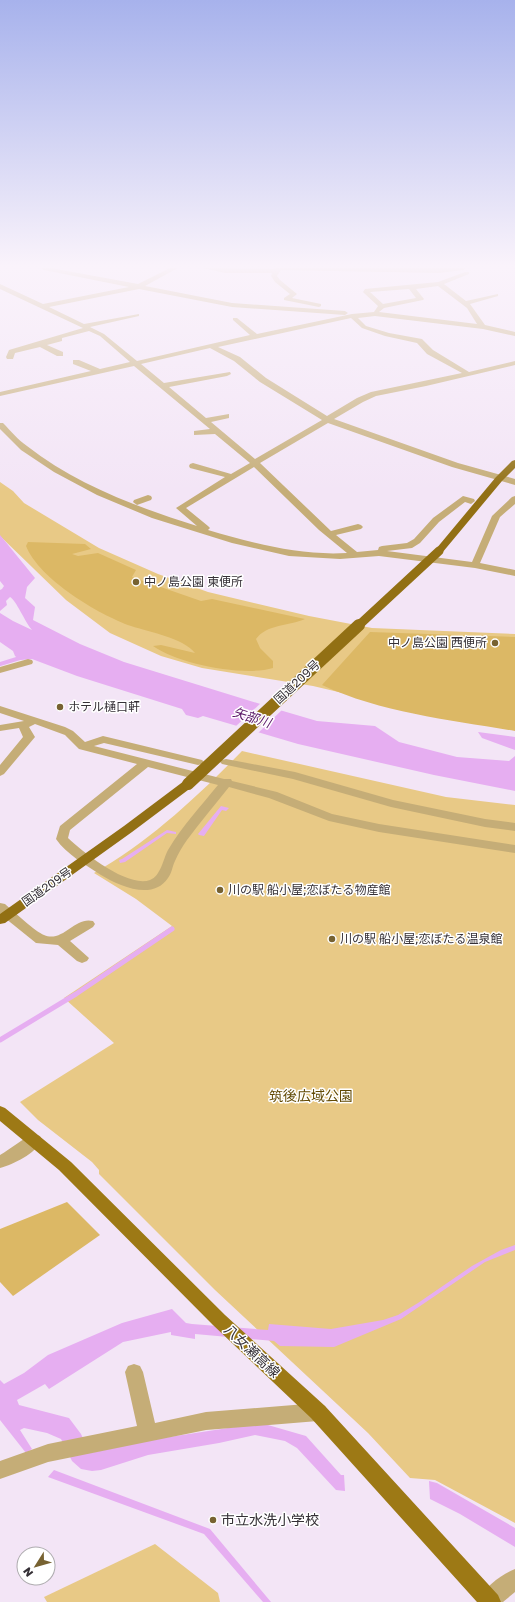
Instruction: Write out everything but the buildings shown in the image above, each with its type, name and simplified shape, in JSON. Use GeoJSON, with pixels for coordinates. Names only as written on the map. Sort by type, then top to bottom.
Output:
{"type":"FeatureCollection","features":[{"type":"Feature","properties":{"kind":"highway","name":"国道209号"},"geometry":{"type":"LineString","coordinates":[[3,914],[86,859],[188,784],[439,551],[499,479],[515,463]]}},
{"type":"Feature","properties":{"kind":"main road","name":"八女瀬高線"},"geometry":{"type":"LineString","coordinates":[[0,1112],[65,1166],[219,1320],[318,1412],[490,1601]]}},
{"type":"Feature","properties":{"kind":"street"},"geometry":{"type":"LineString","coordinates":[[10,357],[12,352],[45,343]]}},
{"type":"Feature","properties":{"kind":"street"},"geometry":{"type":"LineString","coordinates":[[111,343],[255,463],[330,534],[357,554]]}},
{"type":"Feature","properties":{"kind":"street"},"geometry":{"type":"LineString","coordinates":[[0,394],[225,343]]}},
{"type":"Feature","properties":{"kind":"street"},"geometry":{"type":"LineString","coordinates":[[421,343],[430,352],[468,374]]}},
{"type":"Feature","properties":{"kind":"street"},"geometry":{"type":"LineString","coordinates":[[40,344],[60,354]]}},
{"type":"Feature","properties":{"kind":"street"},"geometry":{"type":"LineString","coordinates":[[211,346],[237,359],[263,380],[328,420],[455,466],[499,479],[515,482]]}},
{"type":"Feature","properties":{"kind":"street"},"geometry":{"type":"LineString","coordinates":[[76,362],[100,372]]}},
{"type":"Feature","properties":{"kind":"street"},"geometry":{"type":"LineString","coordinates":[[214,534],[194,521],[180,508],[360,400],[374,394],[468,374],[476,368],[515,363]]}},
{"type":"Feature","properties":{"kind":"street"},"geometry":{"type":"LineString","coordinates":[[162,386],[227,374]]}},
{"type":"Feature","properties":{"kind":"street"},"geometry":{"type":"LineString","coordinates":[[204,421],[226,416]]}},
{"type":"Feature","properties":{"kind":"street"},"geometry":{"type":"LineString","coordinates":[[0,425],[24,448],[57,470],[100,493],[155,516],[235,541],[289,553],[340,556],[378,553],[474,565],[515,573]]}},
{"type":"Feature","properties":{"kind":"street"},"geometry":{"type":"LineString","coordinates":[[197,433],[216,431]]}},
{"type":"Feature","properties":{"kind":"street"},"geometry":{"type":"LineString","coordinates":[[193,466],[233,477]]}},
{"type":"Feature","properties":{"kind":"street"},"geometry":{"type":"LineString","coordinates":[[137,502],[148,498]]}},
{"type":"Feature","properties":{"kind":"street"},"geometry":{"type":"LineString","coordinates":[[357,554],[366,550],[409,546],[417,541],[436,520],[463,499],[470,501]]}},
{"type":"Feature","properties":{"kind":"street"},"geometry":{"type":"LineString","coordinates":[[474,565],[496,516],[515,499]]}},
{"type":"Feature","properties":{"kind":"street"},"geometry":{"type":"LineString","coordinates":[[330,534],[358,526]]}},
{"type":"Feature","properties":{"kind":"street"},"geometry":{"type":"LineString","coordinates":[[0,670],[28,662]]}},
{"type":"Feature","properties":{"kind":"street"},"geometry":{"type":"LineString","coordinates":[[0,710],[61,729],[69,734],[82,747],[144,764],[227,782],[273,795],[329,817],[379,828],[515,849]]}},
{"type":"Feature","properties":{"kind":"street"},"geometry":{"type":"LineString","coordinates":[[0,728],[37,721]]}},
{"type":"Feature","properties":{"kind":"street"},"geometry":{"type":"LineString","coordinates":[[0,772],[29,738],[22,724]]}},
{"type":"Feature","properties":{"kind":"street"},"geometry":{"type":"LineString","coordinates":[[82,747],[103,739],[198,762]]}},
{"type":"Feature","properties":{"kind":"street"},"geometry":{"type":"LineString","coordinates":[[226,762],[295,776],[391,803],[485,823],[515,827]]}},
{"type":"Feature","properties":{"kind":"street"},"geometry":{"type":"LineString","coordinates":[[144,764],[64,829],[62,839],[69,847],[86,859],[121,880],[134,885],[154,883],[165,875],[169,860],[186,833],[227,782]]}},
{"type":"Feature","properties":{"kind":"street"},"geometry":{"type":"LineString","coordinates":[[3,914],[41,940],[61,941],[88,924]]}},
{"type":"Feature","properties":{"kind":"street"},"geometry":{"type":"LineString","coordinates":[[61,941],[82,958]]}},
{"type":"Feature","properties":{"kind":"street"},"geometry":{"type":"LineString","coordinates":[[0,1162],[19,1152],[34,1140]]}},
{"type":"Feature","properties":{"kind":"street"},"geometry":{"type":"LineString","coordinates":[[134,1372],[148,1433]]}},
{"type":"Feature","properties":{"kind":"street"},"geometry":{"type":"LineString","coordinates":[[0,1470],[48,1453],[206,1422],[318,1412]]}},
{"type":"Feature","properties":{"kind":"street"},"geometry":{"type":"LineString","coordinates":[[490,1601],[515,1579]]}},
{"type":"Feature","properties":{"kind":"green space"},"geometry":{"type":"Polygon","coordinates":[[[0,482],[13,491],[24,503],[99,548],[158,574],[208,592],[309,616],[372,628],[515,634],[515,730],[423,712],[313,686],[202,668],[161,656],[110,633],[66,600],[0,536],[0,482]]]}},
{"type":"Feature","properties":{"kind":"green space","name":"筑後広域公園"},"geometry":{"type":"Polygon","coordinates":[[[242,751],[446,797],[515,805],[515,1523],[435,1480],[410,1478],[368,1433],[215,1290],[99,1174],[99,1170],[92,1162],[38,1120],[20,1102],[114,1043],[64,998],[172,926],[136,899],[94,873],[114,861],[153,833],[208,785],[242,751]]]}},
{"type":"Feature","properties":{"kind":"green space"},"geometry":{"type":"Polygon","coordinates":[[[155,1544],[218,1593],[220,1602],[47,1602],[44,1597],[155,1544]]]}},
{"type":"Feature","properties":{"kind":"shaded area"},"geometry":{"type":"Polygon","coordinates":[[[28,542],[85,544],[91,549],[72,554],[78,556],[98,553],[136,570],[132,577],[201,601],[212,599],[305,619],[272,628],[261,634],[256,639],[260,648],[273,661],[273,668],[246,671],[229,670],[194,663],[178,658],[153,646],[161,645],[195,653],[183,643],[118,621],[87,605],[71,594],[43,571],[26,546],[28,542]]]}},
{"type":"Feature","properties":{"kind":"shaded area"},"geometry":{"type":"Polygon","coordinates":[[[370,632],[515,637],[515,731],[393,709],[345,695],[322,685],[370,632]]]}},
{"type":"Feature","properties":{"kind":"shaded area"},"geometry":{"type":"Polygon","coordinates":[[[67,1202],[100,1235],[13,1296],[0,1282],[0,1229],[67,1202]]]}},
{"type":"Feature","properties":{"kind":"water","name":"矢部川"},"geometry":{"type":"Polygon","coordinates":[[[0,535],[35,578],[27,587],[25,598],[35,607],[33,620],[80,644],[124,662],[317,721],[375,726],[399,742],[457,757],[509,761],[515,756],[515,791],[434,775],[298,744],[203,716],[198,718],[186,715],[182,709],[77,676],[32,659],[20,660],[15,656],[13,651],[0,642],[0,613],[32,630],[15,602],[10,597],[6,601],[7,605],[0,611],[0,590],[4,586],[0,581],[0,535]]]}},
{"type":"Feature","properties":{"kind":"water"},"geometry":{"type":"Polygon","coordinates":[[[478,732],[515,737],[515,750],[482,738],[478,732]]]}},
{"type":"Feature","properties":{"kind":"water"},"geometry":{"type":"Polygon","coordinates":[[[221,806],[229,808],[226,811],[222,810],[204,836],[199,835],[198,834],[221,806]]]}},
{"type":"Feature","properties":{"kind":"water"},"geometry":{"type":"Polygon","coordinates":[[[167,830],[176,832],[176,834],[167,833],[125,862],[120,863],[119,860],[167,830]]]}},
{"type":"Feature","properties":{"kind":"water"},"geometry":{"type":"Polygon","coordinates":[[[515,1245],[515,1250],[485,1262],[401,1319],[334,1347],[280,1346],[274,1341],[195,1334],[195,1339],[171,1335],[171,1332],[123,1342],[49,1389],[45,1384],[17,1400],[19,1405],[69,1418],[81,1434],[90,1453],[156,1439],[261,1423],[306,1436],[341,1475],[344,1475],[345,1491],[336,1490],[297,1448],[285,1441],[255,1435],[219,1443],[148,1455],[101,1470],[92,1471],[81,1469],[72,1461],[61,1439],[47,1433],[24,1428],[20,1430],[32,1449],[26,1453],[0,1420],[0,1380],[4,1384],[24,1373],[48,1355],[122,1323],[172,1309],[186,1323],[268,1330],[269,1324],[331,1329],[383,1320],[398,1315],[472,1266],[501,1250],[515,1245]]]}},
{"type":"Feature","properties":{"kind":"water"},"geometry":{"type":"Polygon","coordinates":[[[54,1470],[210,1529],[271,1602],[263,1602],[204,1534],[48,1477],[54,1470]]]}},
{"type":"Feature","properties":{"kind":"water"},"geometry":{"type":"Polygon","coordinates":[[[429,1481],[437,1483],[515,1528],[515,1547],[460,1514],[430,1499],[429,1481]]]}},
{"type":"Feature","properties":{"kind":"pier"},"geometry":{"type":"Polygon","coordinates":[[[262,702],[283,709],[257,734],[235,727],[262,702]]]}},
{"type":"Feature","properties":{"kind":"waterway"},"geometry":{"type":"LineString","coordinates":[[0,664],[23,657]]}},
{"type":"Feature","properties":{"kind":"waterway"},"geometry":{"type":"LineString","coordinates":[[0,1040],[76,994],[172,929]]}},
{"type":"Feature","properties":{"kind":"place","name":"中ノ島公園 東便所"},"geometry":{"type":"Point","coordinates":[136,582]}},
{"type":"Feature","properties":{"kind":"place","name":"中ノ島公園 西便所"},"geometry":{"type":"Point","coordinates":[495,643]}},
{"type":"Feature","properties":{"kind":"place","name":"ホテル樋口軒"},"geometry":{"type":"Point","coordinates":[60,707]}},
{"type":"Feature","properties":{"kind":"place","name":"川の駅 船小屋;恋ぼたる物産館"},"geometry":{"type":"Point","coordinates":[220,890]}},
{"type":"Feature","properties":{"kind":"place","name":"川の駅 船小屋;恋ぼたる温泉館"},"geometry":{"type":"Point","coordinates":[332,939]}},
{"type":"Feature","properties":{"kind":"place","name":"市立水洗小学校"},"geometry":{"type":"Point","coordinates":[213,1520]}}]}
